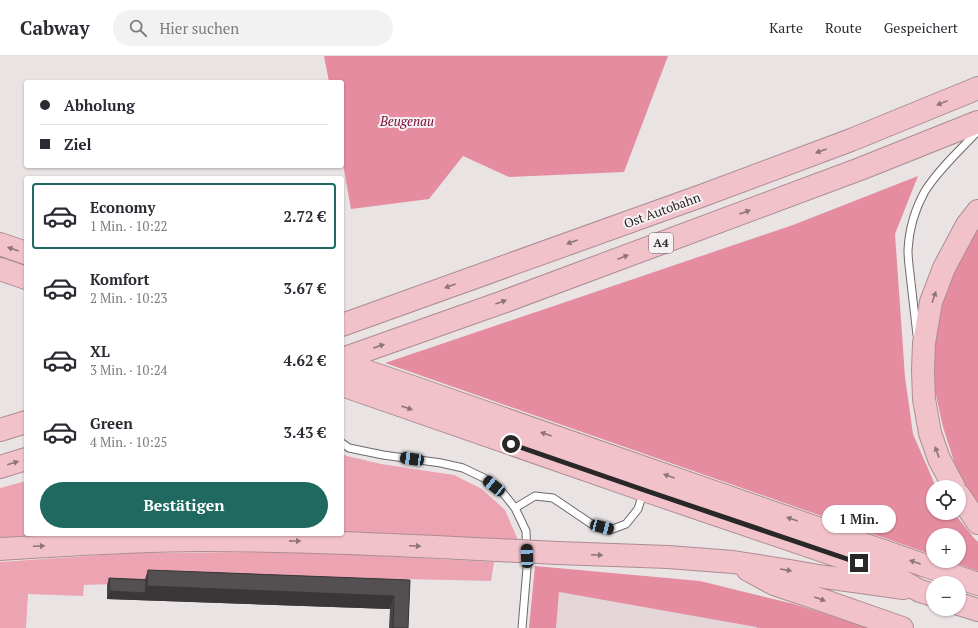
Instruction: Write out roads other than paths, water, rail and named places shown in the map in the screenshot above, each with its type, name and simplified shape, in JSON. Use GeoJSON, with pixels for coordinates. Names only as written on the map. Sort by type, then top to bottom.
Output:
{"type":"FeatureCollection","features":[{"type":"Feature","properties":{"kind":"highway","name":"Ost Autobahn"},"geometry":{"type":"LineString","coordinates":[[344,324],[701,196],[851,140],[978,88]]}},
{"type":"Feature","properties":{"kind":"highway","name":"A4"},"geometry":{"type":"LineString","coordinates":[[344,357],[503,302],[860,169],[978,122]]}},
{"type":"Feature","properties":{"kind":"highway"},"geometry":{"type":"LineString","coordinates":[[950,480],[939,458],[930,433],[924,399],[924,343],[932,302],[944,268],[967,225],[978,211]]}},
{"type":"Feature","properties":{"kind":"highway"},"geometry":{"type":"LineString","coordinates":[[0,244],[24,252]]}},
{"type":"Feature","properties":{"kind":"highway"},"geometry":{"type":"LineString","coordinates":[[0,269],[24,277]]}},
{"type":"Feature","properties":{"kind":"highway"},"geometry":{"type":"LineString","coordinates":[[344,364],[978,584]]}},
{"type":"Feature","properties":{"kind":"highway"},"geometry":{"type":"LineString","coordinates":[[344,386],[888,573],[926,593]]}},
{"type":"Feature","properties":{"kind":"highway"},"geometry":{"type":"LineString","coordinates":[[0,430],[24,423]]}},
{"type":"Feature","properties":{"kind":"highway"},"geometry":{"type":"LineString","coordinates":[[0,467],[24,460]]}},
{"type":"Feature","properties":{"kind":"highway"},"geometry":{"type":"LineString","coordinates":[[966,505],[978,523]]}},
{"type":"Feature","properties":{"kind":"highway"},"geometry":{"type":"LineString","coordinates":[[0,549],[106,542],[199,540],[307,541],[668,557],[733,562],[926,593]]}},
{"type":"Feature","properties":{"kind":"highway"},"geometry":{"type":"LineString","coordinates":[[733,562],[774,584],[902,628]]}},
{"type":"Feature","properties":{"kind":"highway"},"geometry":{"type":"LineString","coordinates":[[966,606],[978,610]]}},
{"type":"Feature","properties":{"kind":"lane"},"geometry":{"type":"LineString","coordinates":[[924,399],[909,267],[908,250],[910,233],[914,216],[926,190],[943,168],[978,131]]}},
{"type":"Feature","properties":{"kind":"lane"},"geometry":{"type":"LineString","coordinates":[[344,444],[349,448],[383,455],[441,463],[463,468],[486,479],[503,493],[515,508],[526,531],[527,568],[522,628]]}},
{"type":"Feature","properties":{"kind":"lane"},"geometry":{"type":"LineString","coordinates":[[515,508],[535,496],[554,498],[593,525],[610,530],[626,524],[638,509],[644,490]]}},
{"type":"Feature","properties":{"kind":"park label","name":"Beugenau"},"geometry":{"type":"Point","coordinates":[407,121]}}]}
